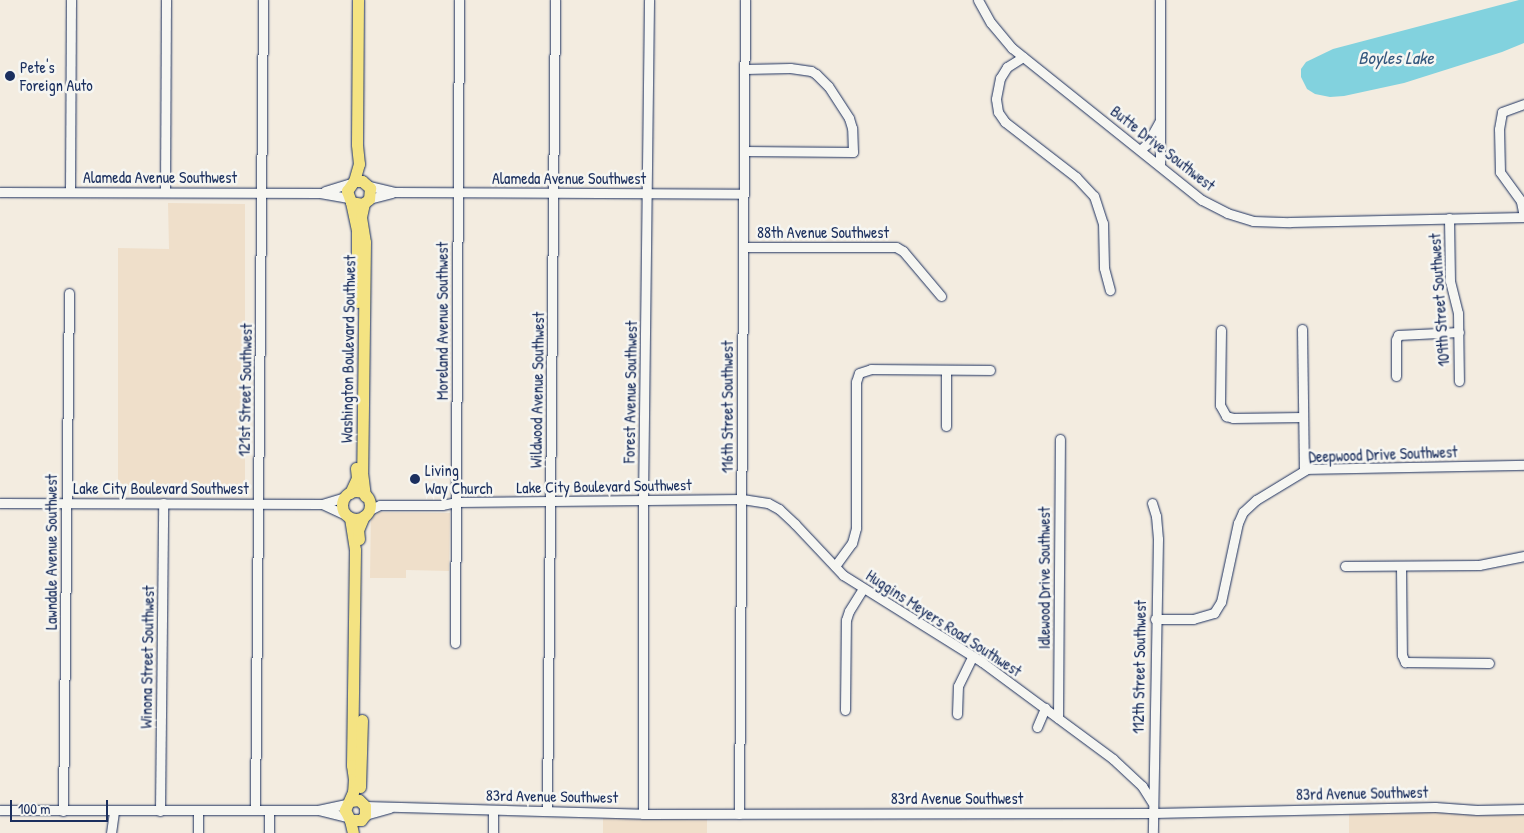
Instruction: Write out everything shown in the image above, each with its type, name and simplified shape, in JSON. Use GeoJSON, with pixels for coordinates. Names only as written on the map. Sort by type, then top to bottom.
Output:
{"type":"FeatureCollection","features":[{"type":"Feature","properties":{"kind":"main road"},"geometry":{"type":"LineString","coordinates":[[358,0],[357,144],[359,164],[347,191],[350,200],[359,204],[367,201],[369,185],[364,155],[366,0]]}},
{"type":"Feature","properties":{"kind":"main road"},"geometry":{"type":"LineString","coordinates":[[352,182],[362,180],[369,185]]}},
{"type":"Feature","properties":{"kind":"main road","name":"Washington Boulevard Southwest"},"geometry":{"type":"LineString","coordinates":[[348,495],[357,478],[357,231],[350,200]]}},
{"type":"Feature","properties":{"kind":"main road","name":"Washington Boulevard Southwest"},"geometry":{"type":"LineString","coordinates":[[366,496],[362,472],[365,242],[361,217],[367,201]]}},
{"type":"Feature","properties":{"kind":"main road"},"geometry":{"type":"LineString","coordinates":[[353,833],[345,810],[354,784],[352,765],[354,550],[348,516],[342,507],[348,495],[359,492],[366,496],[366,513],[358,530],[362,564],[360,785],[364,810],[360,833]]}},
{"type":"Feature","properties":{"kind":"main road"},"geometry":{"type":"LineString","coordinates":[[348,516],[358,519],[366,513]]}},
{"type":"Feature","properties":{"kind":"main road"},"geometry":{"type":"LineString","coordinates":[[349,802],[356,800],[364,810]]}},
{"type":"Feature","properties":{"kind":"main road"},"geometry":{"type":"LineString","coordinates":[[349,818],[357,821],[364,810]]}},
{"type":"Feature","properties":{"kind":"street"},"geometry":{"type":"LineString","coordinates":[[70,192],[71,0]]}},
{"type":"Feature","properties":{"kind":"street"},"geometry":{"type":"LineString","coordinates":[[165,192],[166,0]]}},
{"type":"Feature","properties":{"kind":"street","name":"121st Street Southwest"},"geometry":{"type":"LineString","coordinates":[[255,810],[263,0]]}},
{"type":"Feature","properties":{"kind":"street","name":"Moreland Avenue Southwest"},"geometry":{"type":"LineString","coordinates":[[455,643],[460,0]]}},
{"type":"Feature","properties":{"kind":"street","name":"Wildwood Avenue Southwest"},"geometry":{"type":"LineString","coordinates":[[547,810],[555,0]]}},
{"type":"Feature","properties":{"kind":"street","name":"Forest Avenue Southwest"},"geometry":{"type":"LineString","coordinates":[[643,814],[643,500],[649,0]]}},
{"type":"Feature","properties":{"kind":"street","name":"116th Street Southwest"},"geometry":{"type":"LineString","coordinates":[[739,814],[745,0]]}},
{"type":"Feature","properties":{"kind":"street","name":"Butte Drive Southwest"},"geometry":{"type":"LineString","coordinates":[[978,0],[991,23],[1023,57],[1202,200],[1227,213],[1253,221],[1290,222],[1524,217]]}},
{"type":"Feature","properties":{"kind":"street"},"geometry":{"type":"LineString","coordinates":[[1160,0],[1160,166]]}},
{"type":"Feature","properties":{"kind":"street"},"geometry":{"type":"LineString","coordinates":[[1023,57],[1007,67],[1000,78],[996,99],[998,112],[1005,122],[1076,177],[1094,196],[1103,223],[1104,268],[1110,290]]}},
{"type":"Feature","properties":{"kind":"street"},"geometry":{"type":"LineString","coordinates":[[744,151],[853,152],[852,128],[849,118],[828,86],[816,74],[811,71],[790,68],[745,69]]}},
{"type":"Feature","properties":{"kind":"street"},"geometry":{"type":"LineString","coordinates":[[1524,104],[1502,112],[1499,129],[1500,172],[1521,202],[1524,217]]}},
{"type":"Feature","properties":{"kind":"street"},"geometry":{"type":"LineString","coordinates":[[1140,150],[1146,144],[1160,121]]}},
{"type":"Feature","properties":{"kind":"street","name":"Alameda Avenue Southwest"},"geometry":{"type":"LineString","coordinates":[[320,192],[352,182]]}},
{"type":"Feature","properties":{"kind":"street","name":"Alameda Avenue Southwest"},"geometry":{"type":"LineString","coordinates":[[369,185],[395,192],[744,194]]}},
{"type":"Feature","properties":{"kind":"street","name":"Alameda Avenue Southwest"},"geometry":{"type":"LineString","coordinates":[[0,192],[320,192],[350,200]]}},
{"type":"Feature","properties":{"kind":"street","name":"Alameda Avenue Southwest"},"geometry":{"type":"LineString","coordinates":[[367,201],[395,192]]}},
{"type":"Feature","properties":{"kind":"street","name":"109th Street Southwest"},"geometry":{"type":"LineString","coordinates":[[1449,218],[1450,281],[1458,308],[1459,381]]}},
{"type":"Feature","properties":{"kind":"street","name":"88th Avenue Southwest"},"geometry":{"type":"LineString","coordinates":[[743,247],[896,247],[907,255],[941,296]]}},
{"type":"Feature","properties":{"kind":"street","name":"Lawndale Avenue Southwest"},"geometry":{"type":"LineString","coordinates":[[63,811],[69,293]]}},
{"type":"Feature","properties":{"kind":"street"},"geometry":{"type":"LineString","coordinates":[[1302,329],[1304,470]]}},
{"type":"Feature","properties":{"kind":"street"},"geometry":{"type":"LineString","coordinates":[[1221,330],[1220,405],[1224,414],[1233,418],[1303,417]]}},
{"type":"Feature","properties":{"kind":"street"},"geometry":{"type":"LineString","coordinates":[[1396,376],[1396,340],[1400,334],[1459,332]]}},
{"type":"Feature","properties":{"kind":"street"},"geometry":{"type":"LineString","coordinates":[[835,566],[852,543],[856,528],[856,382],[859,373],[871,369],[990,370]]}},
{"type":"Feature","properties":{"kind":"street"},"geometry":{"type":"LineString","coordinates":[[946,370],[946,426]]}},
{"type":"Feature","properties":{"kind":"street","name":"Idlewood Drive Southwest"},"geometry":{"type":"LineString","coordinates":[[1058,718],[1060,439]]}},
{"type":"Feature","properties":{"kind":"street","name":"Deepwood Drive Southwest"},"geometry":{"type":"LineString","coordinates":[[1155,619],[1193,619],[1214,613],[1221,602],[1238,523],[1243,512],[1263,495],[1304,470],[1311,468],[1524,465]]}},
{"type":"Feature","properties":{"kind":"street","name":"Lake City Boulevard Southwest"},"geometry":{"type":"LineString","coordinates":[[0,503],[322,504],[348,495]]}},
{"type":"Feature","properties":{"kind":"street","name":"Lake City Boulevard Southwest"},"geometry":{"type":"LineString","coordinates":[[366,496],[380,505]]}},
{"type":"Feature","properties":{"kind":"street","name":"Lake City Boulevard Southwest"},"geometry":{"type":"LineString","coordinates":[[366,513],[380,505],[442,505],[456,502],[742,499],[768,504]]}},
{"type":"Feature","properties":{"kind":"street","name":"112th Street Southwest"},"geometry":{"type":"LineString","coordinates":[[1152,503],[1156,516],[1158,539],[1155,619],[1153,833]]}},
{"type":"Feature","properties":{"kind":"street","name":"Winona Street Southwest"},"geometry":{"type":"LineString","coordinates":[[160,811],[163,504]]}},
{"type":"Feature","properties":{"kind":"street","name":"Lake City Boulevard Southwest"},"geometry":{"type":"LineString","coordinates":[[322,504],[348,516]]}},
{"type":"Feature","properties":{"kind":"street","name":"Huggins Meyers Road Southwest"},"geometry":{"type":"LineString","coordinates":[[768,504],[779,509],[795,524],[843,575],[862,589],[972,657],[1058,718],[1132,776],[1148,793],[1152,802]]}},
{"type":"Feature","properties":{"kind":"street"},"geometry":{"type":"LineString","coordinates":[[1345,566],[1479,565],[1524,556]]}},
{"type":"Feature","properties":{"kind":"street"},"geometry":{"type":"LineString","coordinates":[[1401,566],[1403,659],[1410,664],[1489,663]]}},
{"type":"Feature","properties":{"kind":"street"},"geometry":{"type":"LineString","coordinates":[[845,710],[846,620],[862,589]]}},
{"type":"Feature","properties":{"kind":"street"},"geometry":{"type":"LineString","coordinates":[[957,714],[958,686],[972,657]]}},
{"type":"Feature","properties":{"kind":"street"},"geometry":{"type":"LineString","coordinates":[[1037,727],[1044,709]]}},
{"type":"Feature","properties":{"kind":"street"},"geometry":{"type":"LineString","coordinates":[[0,810],[318,810],[349,802]]}},
{"type":"Feature","properties":{"kind":"street","name":"83rd Avenue Southwest"},"geometry":{"type":"LineString","coordinates":[[364,810],[390,808],[547,810],[643,814],[739,814],[1153,813],[1435,807],[1477,810],[1524,809]]}},
{"type":"Feature","properties":{"kind":"street"},"geometry":{"type":"LineString","coordinates":[[269,833],[270,810]]}},
{"type":"Feature","properties":{"kind":"street"},"geometry":{"type":"LineString","coordinates":[[318,810],[349,818]]}},
{"type":"Feature","properties":{"kind":"street"},"geometry":{"type":"LineString","coordinates":[[493,810],[493,833]]}},
{"type":"Feature","properties":{"kind":"street"},"geometry":{"type":"LineString","coordinates":[[111,833],[114,811]]}},
{"type":"Feature","properties":{"kind":"street"},"geometry":{"type":"LineString","coordinates":[[198,811],[198,833]]}},
{"type":"Feature","properties":{"kind":"shaded area"},"geometry":{"type":"Polygon","coordinates":[[[168,203],[245,204],[245,488],[118,488],[118,248],[169,249],[168,203]]]}},
{"type":"Feature","properties":{"kind":"shaded area"},"geometry":{"type":"Polygon","coordinates":[[[371,512],[450,513],[449,571],[406,570],[406,578],[370,578],[371,512]]]}},
{"type":"Feature","properties":{"kind":"shaded area"},"geometry":{"type":"Polygon","coordinates":[[[1349,812],[1524,812],[1524,833],[1349,833],[1349,812]]]}},
{"type":"Feature","properties":{"kind":"shaded area"},"geometry":{"type":"Polygon","coordinates":[[[603,816],[707,816],[707,833],[603,833],[603,816]]]}},
{"type":"Feature","properties":{"kind":"water","name":"Boyles Lake"},"geometry":{"type":"Polygon","coordinates":[[[1524,0],[1524,43],[1502,52],[1404,83],[1344,96],[1330,97],[1315,94],[1307,89],[1301,77],[1301,69],[1306,62],[1333,49],[1524,0]]]}},
{"type":"Feature","properties":{"kind":"place","name":"Pete's Foreign Auto"},"geometry":{"type":"Point","coordinates":[10,76]}},
{"type":"Feature","properties":{"kind":"place","name":"Living Way Church"},"geometry":{"type":"Point","coordinates":[415,479]}}]}
